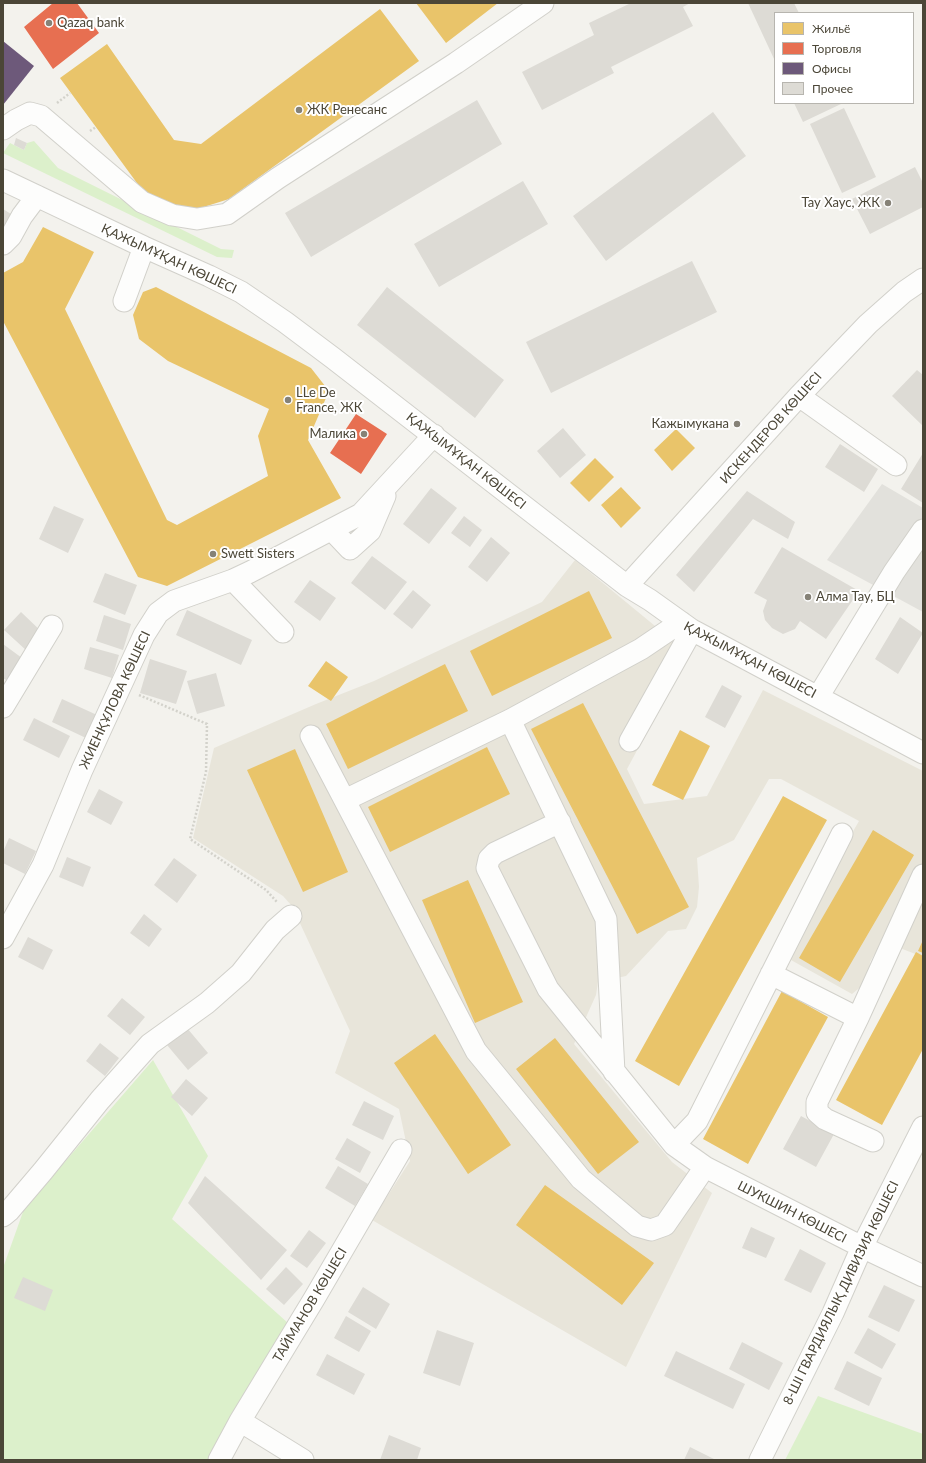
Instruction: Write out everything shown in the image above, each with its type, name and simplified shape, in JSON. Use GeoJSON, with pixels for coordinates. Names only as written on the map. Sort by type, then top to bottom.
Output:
{"type":"FeatureCollection","features":[{"type":"Feature","properties":{"kind":"street"},"geometry":{"type":"LineString","coordinates":[[3,130],[30,112],[41,116],[142,202],[172,215],[197,219],[227,214],[278,178],[453,66],[543,3]]}},
{"type":"Feature","properties":{"kind":"street","name":"ҚАЖЫМҰҚАН КӨШЕСІ"},"geometry":{"type":"LineString","coordinates":[[3,180],[209,276],[240,292],[285,322],[434,435],[627,586],[686,626],[923,753]]}},
{"type":"Feature","properties":{"kind":"street"},"geometry":{"type":"LineString","coordinates":[[3,244],[11,236],[22,216],[37,196]]}},
{"type":"Feature","properties":{"kind":"street"},"geometry":{"type":"LineString","coordinates":[[124,302],[144,247]]}},
{"type":"Feature","properties":{"kind":"street","name":"ИСКЕНДЕРОВ КӨШЕСІ"},"geometry":{"type":"LineString","coordinates":[[627,586],[799,396],[868,324],[904,292],[923,279]]}},
{"type":"Feature","properties":{"kind":"street"},"geometry":{"type":"LineString","coordinates":[[799,396],[896,465]]}},
{"type":"Feature","properties":{"kind":"street","name":"ЖИЕНҚҰЛОВА КӨШЕСІ"},"geometry":{"type":"LineString","coordinates":[[3,938],[43,865],[82,770],[144,635],[158,613],[174,601],[233,580],[361,514],[434,435]]}},
{"type":"Feature","properties":{"kind":"street"},"geometry":{"type":"LineString","coordinates":[[818,697],[894,572],[923,530]]}},
{"type":"Feature","properties":{"kind":"street"},"geometry":{"type":"LineString","coordinates":[[233,580],[283,632]]}},
{"type":"Feature","properties":{"kind":"street"},"geometry":{"type":"LineString","coordinates":[[3,707],[52,626]]}},
{"type":"Feature","properties":{"kind":"street"},"geometry":{"type":"LineString","coordinates":[[345,800],[510,720],[686,626]]}},
{"type":"Feature","properties":{"kind":"street"},"geometry":{"type":"LineString","coordinates":[[630,741],[686,626]]}},
{"type":"Feature","properties":{"kind":"street"},"geometry":{"type":"LineString","coordinates":[[510,720],[606,919],[614,1072]]}},
{"type":"Feature","properties":{"kind":"street"},"geometry":{"type":"LineString","coordinates":[[311,736],[476,1051],[581,1179],[637,1226],[652,1230],[665,1225],[705,1167]]}},
{"type":"Feature","properties":{"kind":"street","name":"ШУКШИН КӨШЕСІ"},"geometry":{"type":"LineString","coordinates":[[560,822],[495,853],[488,859],[487,868],[548,989],[614,1072],[674,1145],[705,1167],[862,1247],[923,1276]]}},
{"type":"Feature","properties":{"kind":"street"},"geometry":{"type":"LineString","coordinates":[[674,1145],[697,1121],[842,834]]}},
{"type":"Feature","properties":{"kind":"street"},"geometry":{"type":"LineString","coordinates":[[873,1141],[825,1119],[817,1112],[817,1102],[858,1018],[923,875]]}},
{"type":"Feature","properties":{"kind":"street"},"geometry":{"type":"LineString","coordinates":[[3,1216],[44,1171],[100,1100],[150,1044],[207,1003],[241,973],[275,930],[291,916]]}},
{"type":"Feature","properties":{"kind":"street"},"geometry":{"type":"LineString","coordinates":[[771,974],[858,1018]]}},
{"type":"Feature","properties":{"kind":"street","name":"8-ШІ ГВАРДИЯЛЫҚ ДИВИЗИЯ КӨШЕСІ"},"geometry":{"type":"LineString","coordinates":[[760,1460],[833,1313],[862,1247],[923,1127]]}},
{"type":"Feature","properties":{"kind":"street","name":"ТАЙМАНОВ КӨШЕСІ"},"geometry":{"type":"LineString","coordinates":[[219,1460],[240,1421],[314,1299],[401,1150]]}},
{"type":"Feature","properties":{"kind":"street"},"geometry":{"type":"LineString","coordinates":[[240,1421],[303,1460]]}},
{"type":"Feature","properties":{"kind":"path"},"geometry":{"type":"LineString","coordinates":[[120,687],[207,724],[206,772],[190,839],[266,890],[291,916]]}},
{"type":"Feature","properties":{"kind":"shaded area"},"geometry":{"type":"Polygon","coordinates":[[[882,484],[923,508],[923,612],[827,560],[882,484]]]}},
{"type":"Feature","properties":{"kind":"shaded area"},"geometry":{"type":"Polygon","coordinates":[[[575,560],[689,654],[627,769],[644,804],[707,796],[763,690],[923,771],[923,957],[882,941],[870,962],[868,981],[852,994],[782,955],[859,821],[781,779],[769,779],[734,840],[697,858],[699,887],[697,907],[686,929],[668,931],[626,976],[598,982],[596,995],[574,1044],[672,1162],[712,1193],[626,1367],[372,1220],[410,1161],[399,1109],[335,1073],[350,1031],[292,906],[283,896],[193,838],[214,748],[374,681],[542,602],[575,560]]]}},
{"type":"Feature","properties":{"kind":"green space"},"geometry":{"type":"Polygon","coordinates":[[[34,141],[58,168],[221,249],[234,250],[232,258],[217,257],[3,153],[10,143],[24,150],[27,143],[34,141]]]}},
{"type":"Feature","properties":{"kind":"green space"},"geometry":{"type":"Polygon","coordinates":[[[153,1060],[208,1156],[172,1219],[288,1323],[217,1460],[3,1460],[3,1268],[24,1209],[153,1060]]]}},
{"type":"Feature","properties":{"kind":"green space"},"geometry":{"type":"Polygon","coordinates":[[[818,1396],[923,1434],[923,1460],[785,1460],[818,1396]]]}},
{"type":"Feature","properties":{"kind":"building: Жильё"},"geometry":{"type":"Polygon","coordinates":[[[416,3],[498,3],[446,43],[416,3]]]}},
{"type":"Feature","properties":{"kind":"building: Жильё","name":"ЖК Ренесанс"},"geometry":{"type":"Polygon","coordinates":[[[380,9],[419,61],[229,199],[191,211],[145,194],[60,78],[107,44],[174,140],[201,144],[380,9]]]}},
{"type":"Feature","properties":{"kind":"building: Жильё","name":"LLe De France, ЖК"},"geometry":{"type":"Polygon","coordinates":[[[43,227],[94,252],[65,309],[167,520],[177,525],[268,476],[258,436],[269,409],[168,361],[139,339],[133,315],[143,292],[156,287],[311,368],[329,391],[308,440],[341,498],[167,586],[138,577],[3,321],[3,273],[23,262],[43,227]]]}},
{"type":"Feature","properties":{"kind":"building: Жильё"},"geometry":{"type":"Polygon","coordinates":[[[676,429],[695,448],[672,471],[654,450],[676,429]]]}},
{"type":"Feature","properties":{"kind":"building: Жильё"},"geometry":{"type":"Polygon","coordinates":[[[595,458],[614,477],[589,502],[570,483],[595,458]]]}},
{"type":"Feature","properties":{"kind":"building: Жильё"},"geometry":{"type":"Polygon","coordinates":[[[621,487],[641,508],[621,528],[601,505],[621,487]]]}},
{"type":"Feature","properties":{"kind":"building: Жильё"},"geometry":{"type":"Polygon","coordinates":[[[589,591],[612,638],[492,696],[470,651],[589,591]]]}},
{"type":"Feature","properties":{"kind":"building: Жильё"},"geometry":{"type":"Polygon","coordinates":[[[326,661],[348,677],[331,701],[308,686],[326,661]]]}},
{"type":"Feature","properties":{"kind":"building: Жильё"},"geometry":{"type":"Polygon","coordinates":[[[445,664],[468,711],[348,769],[326,724],[445,664]]]}},
{"type":"Feature","properties":{"kind":"building: Жильё"},"geometry":{"type":"Polygon","coordinates":[[[583,703],[689,907],[637,934],[531,729],[583,703]]]}},
{"type":"Feature","properties":{"kind":"building: Жильё"},"geometry":{"type":"Polygon","coordinates":[[[680,730],[710,746],[683,800],[652,785],[680,730]]]}},
{"type":"Feature","properties":{"kind":"building: Жильё"},"geometry":{"type":"Polygon","coordinates":[[[487,747],[510,794],[390,852],[368,807],[487,747]]]}},
{"type":"Feature","properties":{"kind":"building: Жильё"},"geometry":{"type":"Polygon","coordinates":[[[295,749],[348,872],[303,892],[247,770],[295,749]]]}},
{"type":"Feature","properties":{"kind":"building: Жильё"},"geometry":{"type":"Polygon","coordinates":[[[783,796],[827,820],[679,1086],[635,1061],[783,796]]]}},
{"type":"Feature","properties":{"kind":"building: Жильё"},"geometry":{"type":"Polygon","coordinates":[[[873,830],[914,855],[840,982],[799,958],[873,830]]]}},
{"type":"Feature","properties":{"kind":"building: Жильё"},"geometry":{"type":"Polygon","coordinates":[[[468,880],[523,1002],[475,1023],[422,900],[468,880]]]}},
{"type":"Feature","properties":{"kind":"building: Жильё"},"geometry":{"type":"Polygon","coordinates":[[[923,940],[923,953],[918,951],[923,940]]]}},
{"type":"Feature","properties":{"kind":"building: Жильё"},"geometry":{"type":"Polygon","coordinates":[[[916,952],[923,956],[923,1049],[882,1125],[836,1100],[916,952]]]}},
{"type":"Feature","properties":{"kind":"building: Жильё"},"geometry":{"type":"Polygon","coordinates":[[[782,991],[828,1017],[748,1164],[703,1139],[782,991]]]}},
{"type":"Feature","properties":{"kind":"building: Жильё"},"geometry":{"type":"Polygon","coordinates":[[[435,1034],[511,1145],[468,1174],[394,1063],[435,1034]]]}},
{"type":"Feature","properties":{"kind":"building: Жильё"},"geometry":{"type":"Polygon","coordinates":[[[555,1038],[639,1142],[598,1174],[516,1069],[555,1038]]]}},
{"type":"Feature","properties":{"kind":"building: Жильё"},"geometry":{"type":"Polygon","coordinates":[[[545,1185],[654,1263],[622,1305],[516,1225],[545,1185]]]}},
{"type":"Feature","properties":{"kind":"building: Торговля"},"geometry":{"type":"Polygon","coordinates":[[[53,3],[77,3],[99,33],[53,69],[24,27],[53,3]]]}},
{"type":"Feature","properties":{"kind":"building: Торговля"},"geometry":{"type":"Polygon","coordinates":[[[356,414],[387,434],[361,474],[330,453],[356,414]]]}},
{"type":"Feature","properties":{"kind":"building: Офисы"},"geometry":{"type":"Polygon","coordinates":[[[3,41],[34,66],[3,105],[3,41]]]}},
{"type":"Feature","properties":{"kind":"building: Прочее"},"geometry":{"type":"Polygon","coordinates":[[[631,3],[690,3],[683,7],[693,26],[611,67],[614,73],[542,110],[522,72],[594,35],[589,23],[631,3]]]}},
{"type":"Feature","properties":{"kind":"building: Прочее"},"geometry":{"type":"Polygon","coordinates":[[[748,3],[794,3],[798,12],[774,12],[774,59],[748,3]]]}},
{"type":"Feature","properties":{"kind":"building: Прочее"},"geometry":{"type":"Polygon","coordinates":[[[477,100],[502,144],[311,257],[285,213],[477,100]]]}},
{"type":"Feature","properties":{"kind":"building: Прочее"},"geometry":{"type":"Polygon","coordinates":[[[794,104],[841,104],[803,122],[794,104]]]}},
{"type":"Feature","properties":{"kind":"building: Прочее"},"geometry":{"type":"Polygon","coordinates":[[[844,108],[876,177],[842,193],[810,124],[844,108]]]}},
{"type":"Feature","properties":{"kind":"building: Прочее"},"geometry":{"type":"Polygon","coordinates":[[[713,112],[746,156],[606,261],[573,216],[713,112]]]}},
{"type":"Feature","properties":{"kind":"building: Прочее"},"geometry":{"type":"Polygon","coordinates":[[[16,138],[27,143],[24,150],[14,145],[16,138]]]}},
{"type":"Feature","properties":{"kind":"building: Прочее","name":"Тау Хаус, ЖК"},"geometry":{"type":"Polygon","coordinates":[[[915,167],[923,183],[923,207],[870,234],[852,199],[915,167]]]}},
{"type":"Feature","properties":{"kind":"building: Прочее"},"geometry":{"type":"Polygon","coordinates":[[[523,181],[548,224],[439,287],[414,244],[523,181]]]}},
{"type":"Feature","properties":{"kind":"building: Прочее"},"geometry":{"type":"Polygon","coordinates":[[[3,209],[11,214],[3,229],[3,209]]]}},
{"type":"Feature","properties":{"kind":"building: Прочее"},"geometry":{"type":"Polygon","coordinates":[[[692,261],[717,312],[551,393],[526,342],[692,261]]]}},
{"type":"Feature","properties":{"kind":"building: Прочее"},"geometry":{"type":"Polygon","coordinates":[[[387,287],[504,380],[475,418],[357,325],[387,287]]]}},
{"type":"Feature","properties":{"kind":"building: Прочее"},"geometry":{"type":"Polygon","coordinates":[[[917,370],[923,375],[923,426],[892,396],[917,370]]]}},
{"type":"Feature","properties":{"kind":"building: Прочее"},"geometry":{"type":"Polygon","coordinates":[[[563,428],[586,455],[560,478],[537,451],[563,428]]]}},
{"type":"Feature","properties":{"kind":"building: Прочее"},"geometry":{"type":"Polygon","coordinates":[[[840,444],[878,469],[864,492],[825,467],[840,444]]]}},
{"type":"Feature","properties":{"kind":"building: Прочее"},"geometry":{"type":"Polygon","coordinates":[[[923,453],[923,503],[901,489],[923,453]]]}},
{"type":"Feature","properties":{"kind":"building: Прочее"},"geometry":{"type":"Polygon","coordinates":[[[431,488],[457,508],[429,544],[403,524],[431,488]]]}},
{"type":"Feature","properties":{"kind":"building: Прочее"},"geometry":{"type":"Polygon","coordinates":[[[747,491],[795,522],[788,539],[753,519],[694,592],[676,575],[747,491]]]}},
{"type":"Feature","properties":{"kind":"building: Прочее"},"geometry":{"type":"Polygon","coordinates":[[[54,506],[84,519],[68,553],[39,539],[54,506]]]}},
{"type":"Feature","properties":{"kind":"building: Прочее"},"geometry":{"type":"Polygon","coordinates":[[[464,516],[482,530],[470,547],[451,533],[464,516]]]}},
{"type":"Feature","properties":{"kind":"building: Прочее"},"geometry":{"type":"Polygon","coordinates":[[[491,537],[510,553],[487,582],[468,567],[491,537]]]}},
{"type":"Feature","properties":{"kind":"building: Прочее","name":"Алма Тау, БЦ"},"geometry":{"type":"Polygon","coordinates":[[[782,547],[859,591],[826,639],[800,621],[795,629],[783,634],[772,628],[765,620],[763,611],[767,600],[754,593],[782,547]]]}},
{"type":"Feature","properties":{"kind":"building: Прочее"},"geometry":{"type":"Polygon","coordinates":[[[372,556],[407,582],[385,610],[351,583],[372,556]]]}},
{"type":"Feature","properties":{"kind":"building: Прочее"},"geometry":{"type":"Polygon","coordinates":[[[105,573],[137,585],[125,615],[93,602],[105,573]]]}},
{"type":"Feature","properties":{"kind":"building: Прочее"},"geometry":{"type":"Polygon","coordinates":[[[310,580],[336,598],[320,621],[294,602],[310,580]]]}},
{"type":"Feature","properties":{"kind":"building: Прочее"},"geometry":{"type":"Polygon","coordinates":[[[413,590],[431,605],[412,629],[393,614],[413,590]]]}},
{"type":"Feature","properties":{"kind":"building: Прочее"},"geometry":{"type":"Polygon","coordinates":[[[187,610],[252,640],[241,665],[176,635],[187,610]]]}},
{"type":"Feature","properties":{"kind":"building: Прочее"},"geometry":{"type":"Polygon","coordinates":[[[21,612],[44,634],[27,651],[4,630],[21,612]]]}},
{"type":"Feature","properties":{"kind":"building: Прочее"},"geometry":{"type":"Polygon","coordinates":[[[104,615],[131,624],[123,650],[96,641],[104,615]]]}},
{"type":"Feature","properties":{"kind":"building: Прочее"},"geometry":{"type":"Polygon","coordinates":[[[900,617],[923,633],[898,674],[875,659],[900,617]]]}},
{"type":"Feature","properties":{"kind":"building: Прочее"},"geometry":{"type":"Polygon","coordinates":[[[3,644],[22,658],[6,680],[3,678],[3,644]]]}},
{"type":"Feature","properties":{"kind":"building: Прочее"},"geometry":{"type":"Polygon","coordinates":[[[90,647],[119,655],[112,678],[84,669],[90,647]]]}},
{"type":"Feature","properties":{"kind":"building: Прочее"},"geometry":{"type":"Polygon","coordinates":[[[150,659],[187,671],[176,704],[140,693],[150,659]]]}},
{"type":"Feature","properties":{"kind":"building: Прочее"},"geometry":{"type":"Polygon","coordinates":[[[216,673],[225,706],[197,714],[187,681],[216,673]]]}},
{"type":"Feature","properties":{"kind":"building: Прочее"},"geometry":{"type":"Polygon","coordinates":[[[722,685],[742,696],[725,728],[705,717],[722,685]]]}},
{"type":"Feature","properties":{"kind":"building: Прочее"},"geometry":{"type":"Polygon","coordinates":[[[62,699],[97,715],[86,738],[52,722],[62,699]]]}},
{"type":"Feature","properties":{"kind":"building: Прочее"},"geometry":{"type":"Polygon","coordinates":[[[34,718],[70,736],[59,758],[23,740],[34,718]]]}},
{"type":"Feature","properties":{"kind":"building: Прочее"},"geometry":{"type":"Polygon","coordinates":[[[99,789],[123,802],[111,825],[87,812],[99,789]]]}},
{"type":"Feature","properties":{"kind":"building: Прочее"},"geometry":{"type":"Polygon","coordinates":[[[9,838],[36,851],[25,874],[3,863],[3,852],[9,838]]]}},
{"type":"Feature","properties":{"kind":"building: Прочее"},"geometry":{"type":"Polygon","coordinates":[[[67,857],[91,867],[83,887],[59,877],[67,857]]]}},
{"type":"Feature","properties":{"kind":"building: Прочее"},"geometry":{"type":"Polygon","coordinates":[[[174,858],[197,875],[177,903],[154,885],[174,858]]]}},
{"type":"Feature","properties":{"kind":"building: Прочее"},"geometry":{"type":"Polygon","coordinates":[[[144,914],[162,929],[149,947],[130,933],[144,914]]]}},
{"type":"Feature","properties":{"kind":"building: Прочее"},"geometry":{"type":"Polygon","coordinates":[[[28,937],[53,950],[43,970],[18,957],[28,937]]]}},
{"type":"Feature","properties":{"kind":"building: Прочее"},"geometry":{"type":"Polygon","coordinates":[[[122,998],[145,1017],[130,1035],[107,1016],[122,998]]]}},
{"type":"Feature","properties":{"kind":"building: Прочее"},"geometry":{"type":"Polygon","coordinates":[[[187,1028],[208,1053],[188,1070],[167,1045],[187,1028]]]}},
{"type":"Feature","properties":{"kind":"building: Прочее"},"geometry":{"type":"Polygon","coordinates":[[[100,1043],[119,1058],[105,1076],[86,1061],[100,1043]]]}},
{"type":"Feature","properties":{"kind":"building: Прочее"},"geometry":{"type":"Polygon","coordinates":[[[186,1079],[208,1098],[192,1116],[171,1097],[186,1079]]]}},
{"type":"Feature","properties":{"kind":"building: Прочее"},"geometry":{"type":"Polygon","coordinates":[[[364,1101],[394,1116],[383,1140],[352,1125],[364,1101]]]}},
{"type":"Feature","properties":{"kind":"building: Прочее"},"geometry":{"type":"Polygon","coordinates":[[[801,1116],[834,1134],[816,1167],[783,1149],[801,1116]]]}},
{"type":"Feature","properties":{"kind":"building: Прочее"},"geometry":{"type":"Polygon","coordinates":[[[347,1138],[371,1152],[360,1173],[335,1159],[347,1138]]]}},
{"type":"Feature","properties":{"kind":"building: Прочее"},"geometry":{"type":"Polygon","coordinates":[[[338,1166],[368,1184],[355,1206],[325,1188],[338,1166]]]}},
{"type":"Feature","properties":{"kind":"building: Прочее"},"geometry":{"type":"Polygon","coordinates":[[[205,1176],[287,1250],[261,1280],[188,1203],[205,1176]]]}},
{"type":"Feature","properties":{"kind":"building: Прочее"},"geometry":{"type":"Polygon","coordinates":[[[751,1227],[775,1238],[766,1258],[742,1248],[751,1227]]]}},
{"type":"Feature","properties":{"kind":"building: Прочее"},"geometry":{"type":"Polygon","coordinates":[[[309,1230],[326,1243],[307,1268],[290,1256],[309,1230]]]}},
{"type":"Feature","properties":{"kind":"building: Прочее"},"geometry":{"type":"Polygon","coordinates":[[[800,1249],[826,1263],[811,1293],[784,1280],[800,1249]]]}},
{"type":"Feature","properties":{"kind":"building: Прочее"},"geometry":{"type":"Polygon","coordinates":[[[286,1267],[303,1284],[284,1305],[266,1289],[286,1267]]]}},
{"type":"Feature","properties":{"kind":"building: Прочее"},"geometry":{"type":"Polygon","coordinates":[[[23,1277],[53,1290],[45,1311],[14,1298],[23,1277]]]}},
{"type":"Feature","properties":{"kind":"building: Прочее"},"geometry":{"type":"Polygon","coordinates":[[[884,1285],[915,1300],[899,1332],[868,1317],[884,1285]]]}},
{"type":"Feature","properties":{"kind":"building: Прочее"},"geometry":{"type":"Polygon","coordinates":[[[363,1287],[390,1304],[376,1329],[348,1312],[363,1287]]]}},
{"type":"Feature","properties":{"kind":"building: Прочее"},"geometry":{"type":"Polygon","coordinates":[[[346,1316],[371,1331],[359,1352],[334,1338],[346,1316]]]}},
{"type":"Feature","properties":{"kind":"building: Прочее"},"geometry":{"type":"Polygon","coordinates":[[[868,1328],[896,1344],[882,1369],[854,1353],[868,1328]]]}},
{"type":"Feature","properties":{"kind":"building: Прочее"},"geometry":{"type":"Polygon","coordinates":[[[437,1330],[474,1343],[460,1386],[423,1373],[437,1330]]]}},
{"type":"Feature","properties":{"kind":"building: Прочее"},"geometry":{"type":"Polygon","coordinates":[[[742,1342],[783,1363],[769,1390],[729,1369],[742,1342]]]}},
{"type":"Feature","properties":{"kind":"building: Прочее"},"geometry":{"type":"Polygon","coordinates":[[[676,1351],[745,1384],[733,1409],[664,1376],[676,1351]]]}},
{"type":"Feature","properties":{"kind":"building: Прочее"},"geometry":{"type":"Polygon","coordinates":[[[327,1354],[365,1374],[354,1395],[316,1375],[327,1354]]]}},
{"type":"Feature","properties":{"kind":"building: Прочее"},"geometry":{"type":"Polygon","coordinates":[[[847,1361],[882,1378],[869,1406],[834,1389],[847,1361]]]}},
{"type":"Feature","properties":{"kind":"building: Прочее"},"geometry":{"type":"Polygon","coordinates":[[[389,1435],[421,1448],[417,1460],[380,1460],[389,1435]]]}},
{"type":"Feature","properties":{"kind":"building: Прочее"},"geometry":{"type":"Polygon","coordinates":[[[690,1447],[716,1460],[684,1460],[690,1447]]]}},
{"type":"Feature","properties":{"kind":"place","name":"Qazaq bank"},"geometry":{"type":"Point","coordinates":[49,23]}},
{"type":"Feature","properties":{"kind":"place","name":"ЖК Ренесанс"},"geometry":{"type":"Point","coordinates":[299,110]}},
{"type":"Feature","properties":{"kind":"place","name":"Тау Хаус, ЖК"},"geometry":{"type":"Point","coordinates":[888,203]}},
{"type":"Feature","properties":{"kind":"place","name":"LLe De France, ЖК"},"geometry":{"type":"Point","coordinates":[288,400]}},
{"type":"Feature","properties":{"kind":"place","name":"Кажымукана"},"geometry":{"type":"Point","coordinates":[737,424]}},
{"type":"Feature","properties":{"kind":"place","name":"Малика"},"geometry":{"type":"Point","coordinates":[364,434]}},
{"type":"Feature","properties":{"kind":"place","name":"Swett Sisters"},"geometry":{"type":"Point","coordinates":[213,554]}},
{"type":"Feature","properties":{"kind":"place","name":"Алма Тау, БЦ"},"geometry":{"type":"Point","coordinates":[808,597]}}]}
